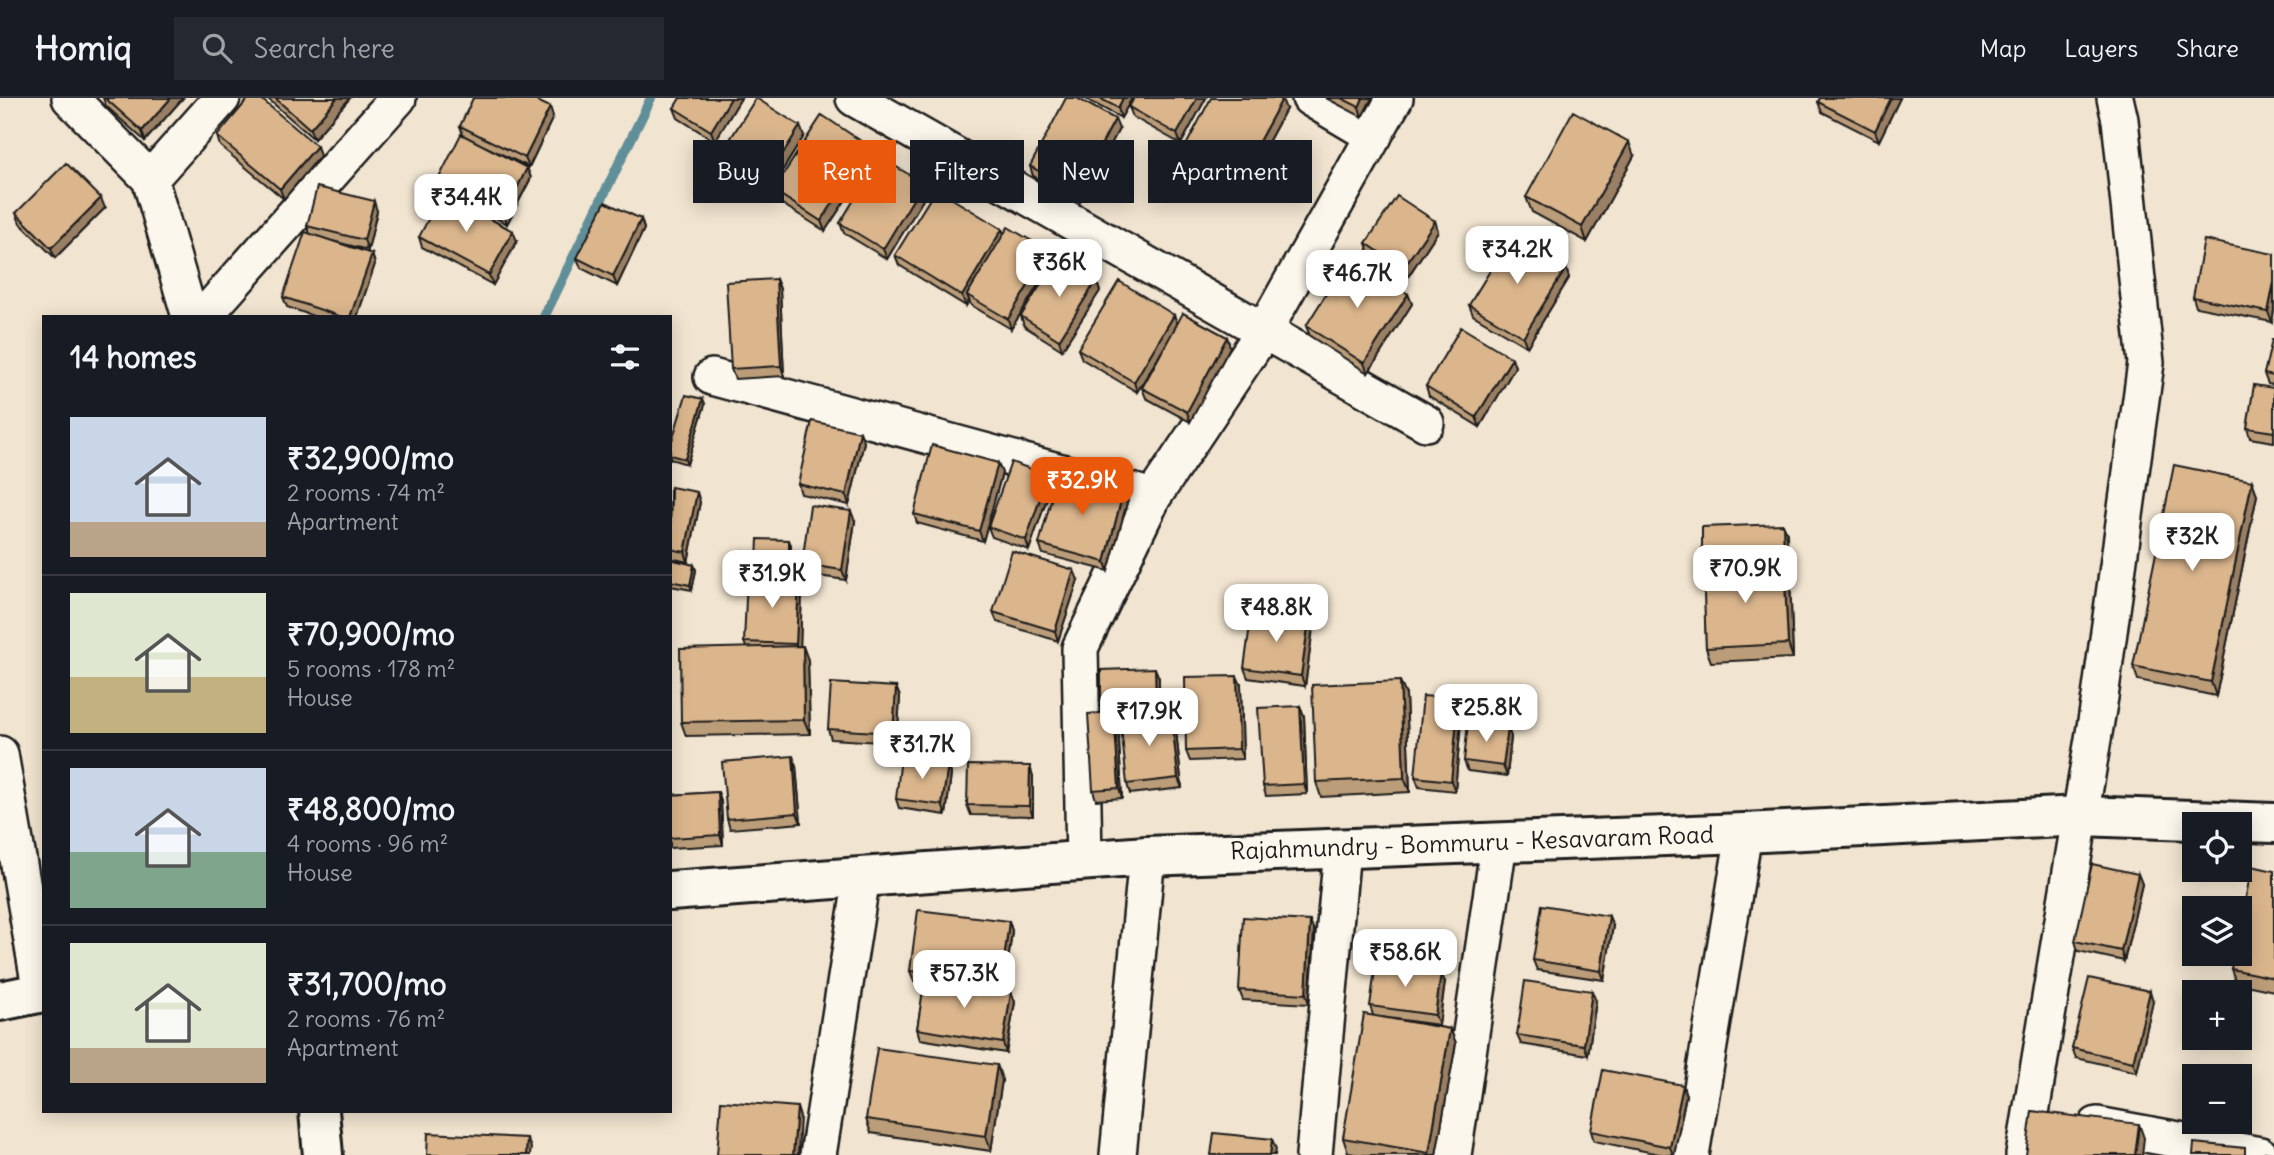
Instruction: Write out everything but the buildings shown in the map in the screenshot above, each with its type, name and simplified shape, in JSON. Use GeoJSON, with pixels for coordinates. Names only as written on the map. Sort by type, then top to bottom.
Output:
{"type":"FeatureCollection","features":[{"type":"Feature","properties":{"kind":"main road","name":"Rajahmundry - Bommuru - Kesavaram Road"},"geometry":{"type":"LineString","coordinates":[[672,891],[1147,856],[2081,816],[2274,823]]}},
{"type":"Feature","properties":{"kind":"main road"},"geometry":{"type":"LineString","coordinates":[[0,1001],[42,993]]}},
{"type":"Feature","properties":{"kind":"main road"},"geometry":{"type":"LineString","coordinates":[[318,1113],[323,1155]]}},
{"type":"Feature","properties":{"kind":"street"},"geometry":{"type":"LineString","coordinates":[[70,98],[150,178],[189,315]]}},
{"type":"Feature","properties":{"kind":"street"},"geometry":{"type":"LineString","coordinates":[[150,178],[222,98]]}},
{"type":"Feature","properties":{"kind":"street"},"geometry":{"type":"LineString","coordinates":[[205,315],[398,98]]}},
{"type":"Feature","properties":{"kind":"street"},"geometry":{"type":"LineString","coordinates":[[854,98],[1426,423]]}},
{"type":"Feature","properties":{"kind":"street"},"geometry":{"type":"LineString","coordinates":[[1310,98],[1374,136]]}},
{"type":"Feature","properties":{"kind":"street"},"geometry":{"type":"LineString","coordinates":[[1084,861],[1080,648],[1153,497],[1264,331],[1395,98]]}},
{"type":"Feature","properties":{"kind":"street"},"geometry":{"type":"LineString","coordinates":[[2024,1155],[2054,1118],[2081,816],[2146,363],[2120,120],[2115,98]]}},
{"type":"Feature","properties":{"kind":"street"},"geometry":{"type":"LineString","coordinates":[[712,377],[1153,497]]}},
{"type":"Feature","properties":{"kind":"street"},"geometry":{"type":"LineString","coordinates":[[0,754],[42,987]]}},
{"type":"Feature","properties":{"kind":"street"},"geometry":{"type":"LineString","coordinates":[[1691,1155],[1744,832]]}},
{"type":"Feature","properties":{"kind":"street"},"geometry":{"type":"LineString","coordinates":[[1453,1155],[1499,843]]}},
{"type":"Feature","properties":{"kind":"street"},"geometry":{"type":"LineString","coordinates":[[1314,1155],[1342,849]]}},
{"type":"Feature","properties":{"kind":"street"},"geometry":{"type":"LineString","coordinates":[[1118,1155],[1147,856]]}},
{"type":"Feature","properties":{"kind":"street"},"geometry":{"type":"LineString","coordinates":[[818,1155],[862,877]]}},
{"type":"Feature","properties":{"kind":"street"},"geometry":{"type":"LineString","coordinates":[[2054,1118],[2260,1155]]}},
{"type":"Feature","properties":{"kind":"waterway"},"geometry":{"type":"LineString","coordinates":[[545,315],[651,98]]}}]}
